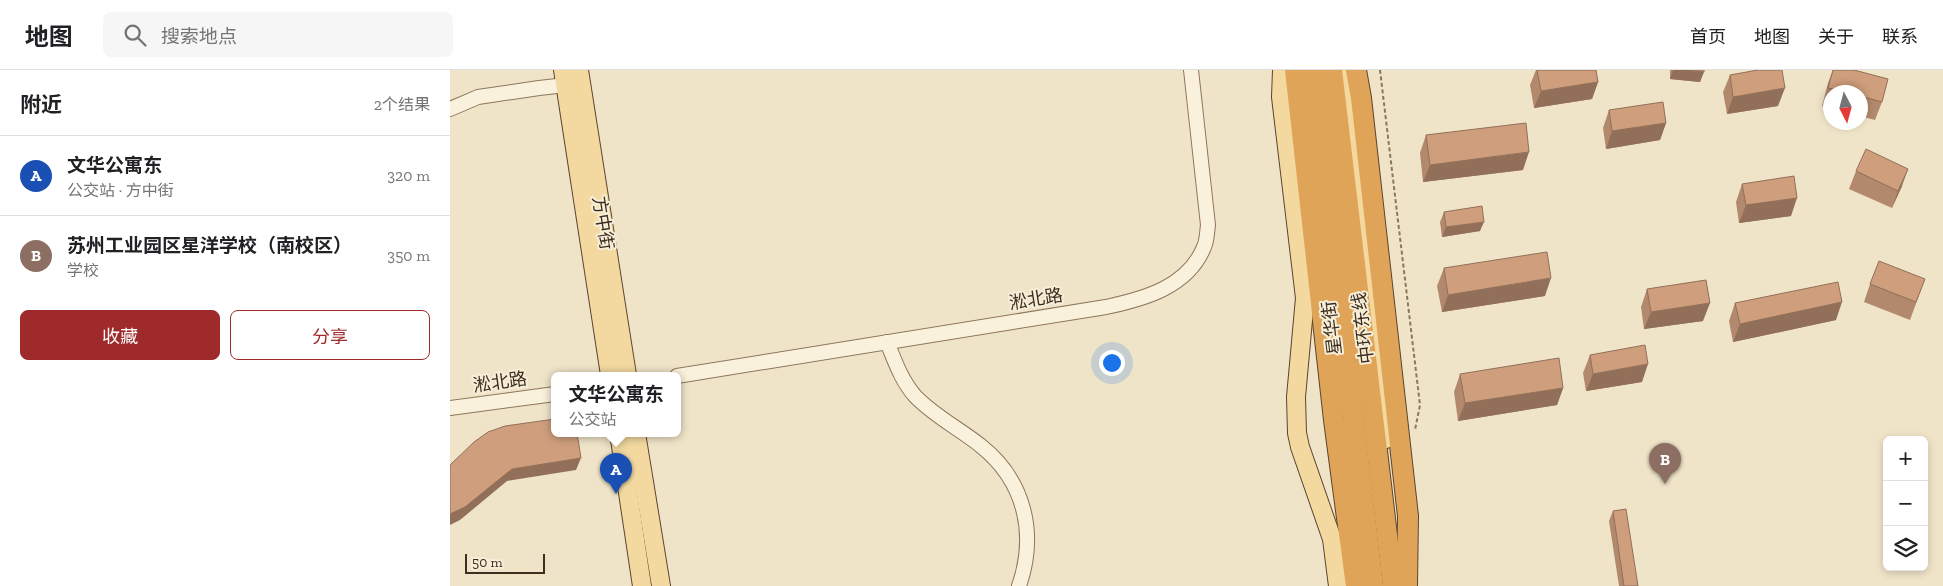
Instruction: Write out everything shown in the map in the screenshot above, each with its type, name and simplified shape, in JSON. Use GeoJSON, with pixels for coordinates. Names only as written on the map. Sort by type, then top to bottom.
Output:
{"type":"FeatureCollection","features":[{"type":"Feature","properties":{"kind":"highway"},"geometry":{"type":"LineString","coordinates":[[1295,70],[1334,420],[1356,586]]}},
{"type":"Feature","properties":{"kind":"highway","name":"中环东线"},"geometry":{"type":"LineString","coordinates":[[1313,70],[1373,586]]}},
{"type":"Feature","properties":{"kind":"highway","name":"中环东线"},"geometry":{"type":"LineString","coordinates":[[1332,70],[1393,586]]}},
{"type":"Feature","properties":{"kind":"highway"},"geometry":{"type":"LineString","coordinates":[[1356,70],[1361,98],[1408,516],[1407,586]]}},
{"type":"Feature","properties":{"kind":"main road"},"geometry":{"type":"LineString","coordinates":[[1282,70],[1281,97],[1305,298],[1296,397],[1296,417],[1300,447],[1332,539],[1338,586]]}},
{"type":"Feature","properties":{"kind":"main road","name":"星华街"},"geometry":{"type":"LineString","coordinates":[[1301,70],[1363,586]]}},
{"type":"Feature","properties":{"kind":"main road"},"geometry":{"type":"LineString","coordinates":[[1343,70],[1403,586]]}},
{"type":"Feature","properties":{"kind":"main road","name":"方中街"},"geometry":{"type":"LineString","coordinates":[[572,77],[610,372]]}},
{"type":"Feature","properties":{"kind":"main road","name":"方中街"},"geometry":{"type":"LineString","coordinates":[[572,77],[626,372]]}},
{"type":"Feature","properties":{"kind":"main road"},"geometry":{"type":"LineString","coordinates":[[620,437],[642,586]]}},
{"type":"Feature","properties":{"kind":"main road"},"geometry":{"type":"LineString","coordinates":[[637,437],[661,586]]}},
{"type":"Feature","properties":{"kind":"street","name":"淞北路"},"geometry":{"type":"LineString","coordinates":[[681,375],[1138,300],[1158,292],[1187,273],[1205,246],[1208,225],[1191,70]]}},
{"type":"Feature","properties":{"kind":"street"},"geometry":{"type":"LineString","coordinates":[[450,109],[478,98],[572,77]]}},
{"type":"Feature","properties":{"kind":"street"},"geometry":{"type":"LineString","coordinates":[[887,342],[902,380],[915,396],[996,459],[1016,486],[1028,531],[1026,567],[1019,586]]}},
{"type":"Feature","properties":{"kind":"street","name":"淞北路"},"geometry":{"type":"LineString","coordinates":[[450,408],[551,395]]}},
{"type":"Feature","properties":{"kind":"path"},"geometry":{"type":"LineString","coordinates":[[1380,70],[1420,405],[1414,434]]}},
{"type":"Feature","properties":{"kind":"building"},"geometry":{"type":"Polygon","coordinates":[[[1537,70],[1596,70],[1598,82],[1541,91],[1537,70]]]}},
{"type":"Feature","properties":{"kind":"building"},"geometry":{"type":"Polygon","coordinates":[[[1682,70],[1704,70],[1704,72],[1682,70]]]}},
{"type":"Feature","properties":{"kind":"building"},"geometry":{"type":"Polygon","coordinates":[[[1758,70],[1782,70],[1785,88],[1733,97],[1730,75],[1758,70]]]}},
{"type":"Feature","properties":{"kind":"building"},"geometry":{"type":"Polygon","coordinates":[[[1833,70],[1854,70],[1888,79],[1882,102],[1868,98],[1868,85],[1829,85],[1833,70]]]}},
{"type":"Feature","properties":{"kind":"building"},"geometry":{"type":"Polygon","coordinates":[[[1663,102],[1666,123],[1612,131],[1609,110],[1663,102]]]}},
{"type":"Feature","properties":{"kind":"building"},"geometry":{"type":"Polygon","coordinates":[[[1526,123],[1529,152],[1430,165],[1426,135],[1526,123]]]}},
{"type":"Feature","properties":{"kind":"building"},"geometry":{"type":"Polygon","coordinates":[[[1866,149],[1908,169],[1898,191],[1856,171],[1866,149]]]}},
{"type":"Feature","properties":{"kind":"building"},"geometry":{"type":"Polygon","coordinates":[[[1794,176],[1797,198],[1746,205],[1742,184],[1794,176]]]}},
{"type":"Feature","properties":{"kind":"building"},"geometry":{"type":"Polygon","coordinates":[[[1482,206],[1484,222],[1446,227],[1444,212],[1482,206]]]}},
{"type":"Feature","properties":{"kind":"building"},"geometry":{"type":"Polygon","coordinates":[[[1547,252],[1551,278],[1448,295],[1444,268],[1547,252]]]}},
{"type":"Feature","properties":{"kind":"building"},"geometry":{"type":"Polygon","coordinates":[[[1879,261],[1925,279],[1916,302],[1870,284],[1879,261]]]}},
{"type":"Feature","properties":{"kind":"building"},"geometry":{"type":"Polygon","coordinates":[[[1706,280],[1710,303],[1651,312],[1647,289],[1706,280]]]}},
{"type":"Feature","properties":{"kind":"building"},"geometry":{"type":"Polygon","coordinates":[[[1838,282],[1842,302],[1740,324],[1735,303],[1838,282]]]}},
{"type":"Feature","properties":{"kind":"building"},"geometry":{"type":"Polygon","coordinates":[[[1645,345],[1648,364],[1593,374],[1590,355],[1645,345]]]}},
{"type":"Feature","properties":{"kind":"building"},"geometry":{"type":"Polygon","coordinates":[[[1559,358],[1563,388],[1465,403],[1460,374],[1559,358]]]}},
{"type":"Feature","properties":{"kind":"building"},"geometry":{"type":"Polygon","coordinates":[[[551,420],[551,437],[578,437],[581,458],[512,469],[465,507],[450,514],[450,465],[474,442],[488,432],[505,426],[551,420]]]}},
{"type":"Feature","properties":{"kind":"building"},"geometry":{"type":"Polygon","coordinates":[[[1626,509],[1638,586],[1624,586],[1613,511],[1626,509]]]}},
{"type":"Feature","properties":{"kind":"place","name":"苏州工业园区星洋学校（南校区）"},"geometry":{"type":"Point","coordinates":[1665,484]}},
{"type":"Feature","properties":{"kind":"place","name":"文华公寓东"},"geometry":{"type":"Point","coordinates":[616,494]}}]}
